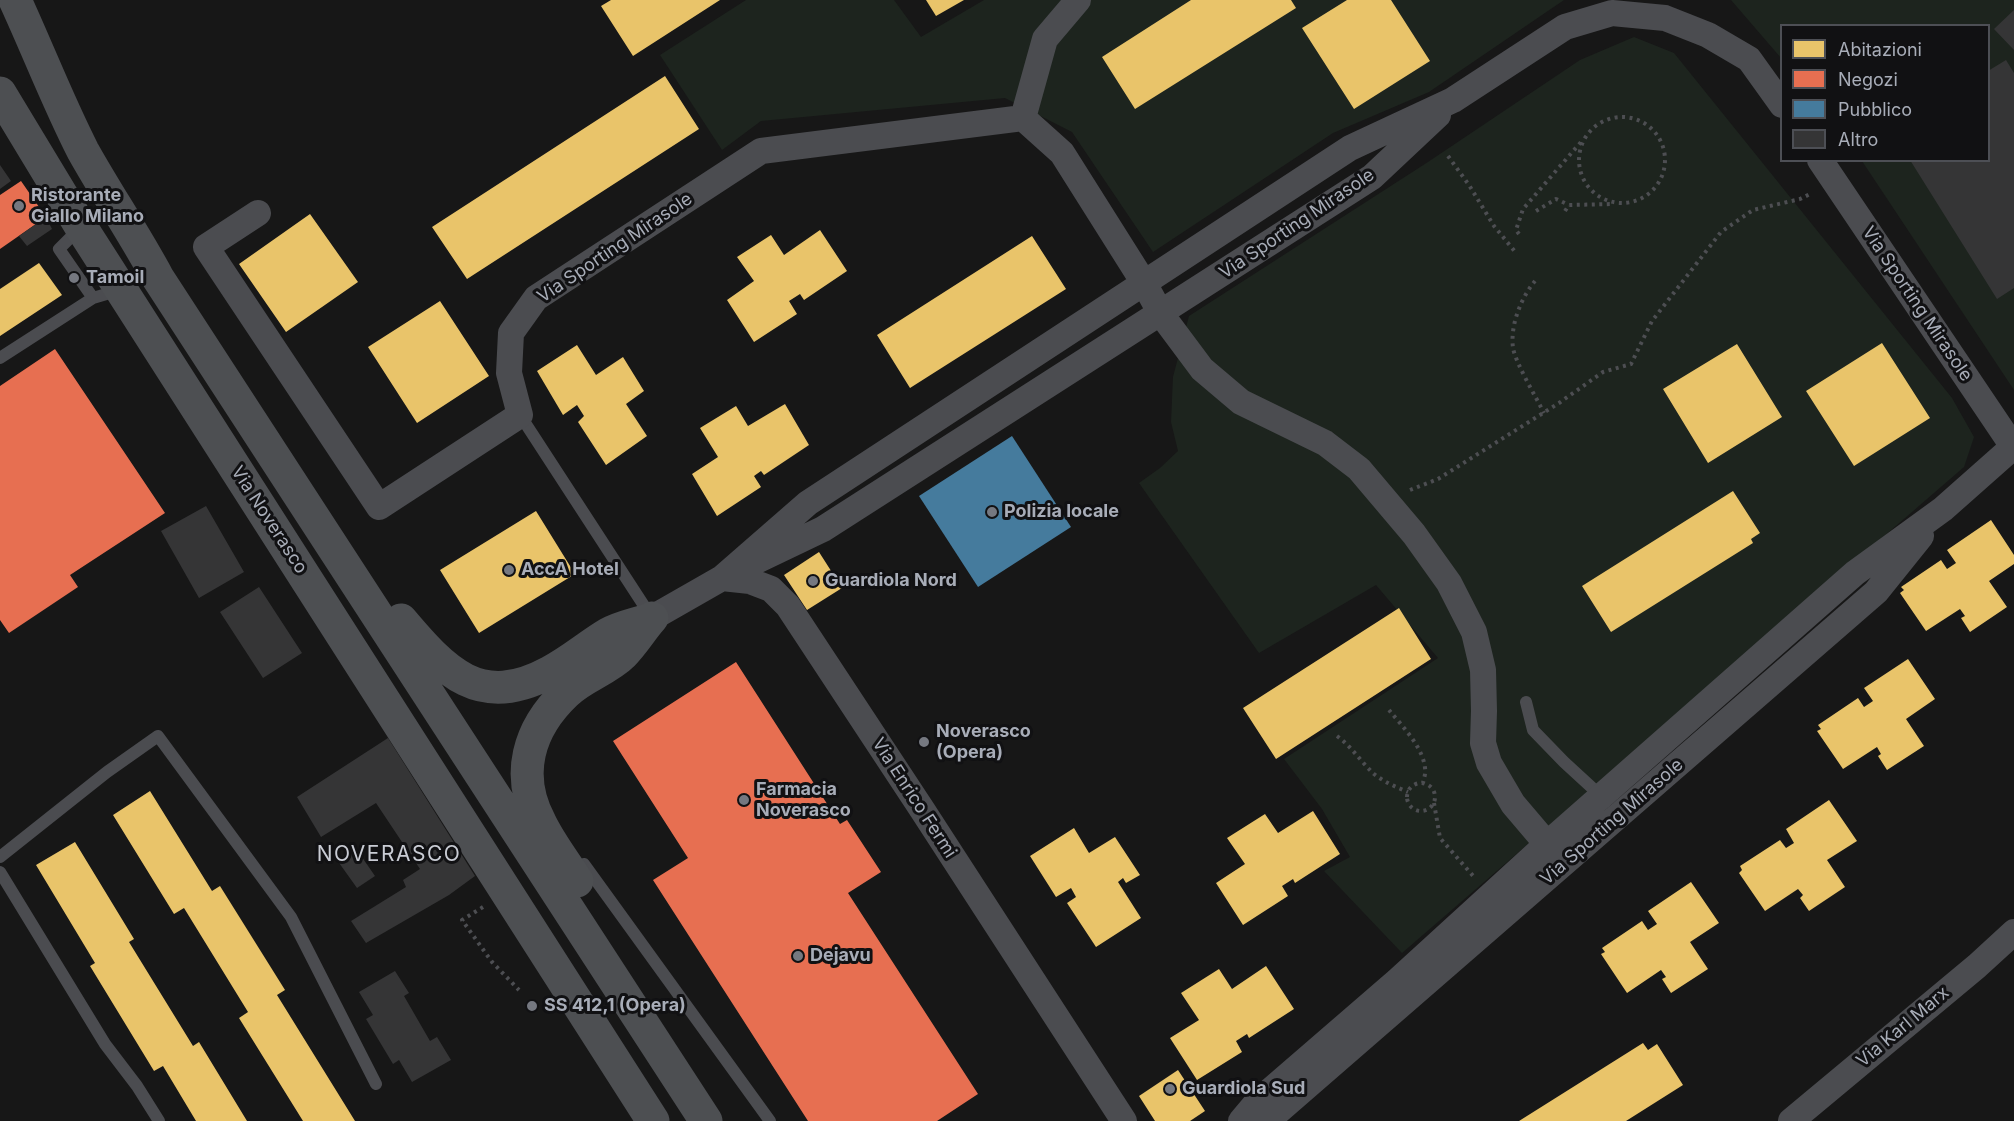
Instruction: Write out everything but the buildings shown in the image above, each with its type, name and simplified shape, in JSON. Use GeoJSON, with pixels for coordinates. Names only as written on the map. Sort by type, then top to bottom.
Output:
{"type":"FeatureCollection","features":[{"type":"Feature","properties":{"kind":"main road"},"geometry":{"type":"LineString","coordinates":[[15,0],[82,148],[116,210],[706,1120]]}},
{"type":"Feature","properties":{"kind":"main road","name":"Via Noverasco"},"geometry":{"type":"LineString","coordinates":[[0,93],[81,227],[107,293],[492,869]]}},
{"type":"Feature","properties":{"kind":"main road"},"geometry":{"type":"LineString","coordinates":[[315,519],[427,651],[445,667],[470,682],[495,689],[519,686],[551,672],[610,633],[652,618]]}},
{"type":"Feature","properties":{"kind":"main road"},"geometry":{"type":"LineString","coordinates":[[652,618],[622,654],[567,692],[544,719],[531,745],[526,773],[530,798],[540,823],[682,1043],[706,1120]]}},
{"type":"Feature","properties":{"kind":"main road"},"geometry":{"type":"LineString","coordinates":[[492,869],[536,973],[631,1121]]}},
{"type":"Feature","properties":{"kind":"main road"},"geometry":{"type":"LineString","coordinates":[[492,869],[653,1121]]}},
{"type":"Feature","properties":{"kind":"street"},"geometry":{"type":"LineString","coordinates":[[1023,118],[1045,39],[1078,0]]}},
{"type":"Feature","properties":{"kind":"street","name":"Via Sporting Mirasole"},"geometry":{"type":"LineString","coordinates":[[722,578],[808,502],[1350,148],[1453,100],[1565,27],[1607,7],[1665,18],[1708,35],[1749,59],[1780,102]]}},
{"type":"Feature","properties":{"kind":"street","name":"Via Sporting Mirasole"},"geometry":{"type":"LineString","coordinates":[[722,578],[824,529],[1372,177],[1453,100]]}},
{"type":"Feature","properties":{"kind":"street","name":"Via Sporting Mirasole"},"geometry":{"type":"LineString","coordinates":[[520,415],[509,374],[511,333],[536,298],[761,151],[1023,118],[1062,153],[1161,314],[1202,369],[1242,402],[1325,443],[1359,469],[1414,534],[1449,583],[1474,632],[1483,670],[1483,743],[1489,763],[1513,804],[1546,844]]}},
{"type":"Feature","properties":{"kind":"street","name":"Via Sporting Mirasole"},"geometry":{"type":"LineString","coordinates":[[1241,1121],[1257,1102],[1397,981],[1546,844],[1855,573],[1943,509],[2014,447],[1821,162]]}},
{"type":"Feature","properties":{"kind":"street"},"geometry":{"type":"LineString","coordinates":[[258,213],[206,247],[379,507],[520,415]]}},
{"type":"Feature","properties":{"kind":"street","name":"Via Sporting Mirasole"},"geometry":{"type":"LineString","coordinates":[[1267,1121],[1876,591],[1943,509]]}},
{"type":"Feature","properties":{"kind":"street"},"geometry":{"type":"LineString","coordinates":[[652,618],[722,578]]}},
{"type":"Feature","properties":{"kind":"street","name":"Via Enrico Fermi"},"geometry":{"type":"LineString","coordinates":[[722,578],[750,581],[771,589],[788,606],[1124,1121]]}},
{"type":"Feature","properties":{"kind":"street","name":"Via Karl Marx"},"geometry":{"type":"LineString","coordinates":[[1791,1121],[1977,966],[2014,932]]}},
{"type":"Feature","properties":{"kind":"lane"},"geometry":{"type":"LineString","coordinates":[[0,358],[107,293]]}},
{"type":"Feature","properties":{"kind":"lane"},"geometry":{"type":"LineString","coordinates":[[520,415],[652,618]]}},
{"type":"Feature","properties":{"kind":"lane"},"geometry":{"type":"LineString","coordinates":[[1526,702],[1533,730],[1601,796]]}},
{"type":"Feature","properties":{"kind":"lane"},"geometry":{"type":"LineString","coordinates":[[0,857],[107,772],[158,735],[291,917],[376,1084]]}},
{"type":"Feature","properties":{"kind":"lane"},"geometry":{"type":"LineString","coordinates":[[574,851],[770,1121]]}},
{"type":"Feature","properties":{"kind":"lane"},"geometry":{"type":"LineString","coordinates":[[0,872],[105,1044],[137,1086],[159,1121]]}},
{"type":"Feature","properties":{"kind":"path"},"geometry":{"type":"LineString","coordinates":[[1519,234],[1516,230],[1523,209],[1595,126],[1610,118],[1627,117],[1643,123],[1656,133],[1664,148],[1665,165],[1660,182],[1649,194],[1634,202],[1617,204],[1569,205],[1556,199],[1536,211]]}},
{"type":"Feature","properties":{"kind":"path"},"geometry":{"type":"LineString","coordinates":[[1584,139],[1579,156],[1580,172],[1588,188],[1601,199],[1617,204]]}},
{"type":"Feature","properties":{"kind":"path"},"geometry":{"type":"LineString","coordinates":[[1448,156],[1494,226],[1517,254]]}},
{"type":"Feature","properties":{"kind":"path"},"geometry":{"type":"LineString","coordinates":[[1387,501],[1438,479],[1544,413],[1603,372],[1631,364],[1652,321],[1720,232],[1753,210],[1800,199],[1834,182]]}},
{"type":"Feature","properties":{"kind":"path"},"geometry":{"type":"LineString","coordinates":[[1565,210],[1569,205]]}},
{"type":"Feature","properties":{"kind":"path"},"geometry":{"type":"LineString","coordinates":[[1535,281],[1522,301],[1514,325],[1513,348],[1544,413]]}},
{"type":"Feature","properties":{"kind":"path"},"geometry":{"type":"LineString","coordinates":[[1389,710],[1422,756],[1426,770],[1423,783]]}},
{"type":"Feature","properties":{"kind":"path"},"geometry":{"type":"LineString","coordinates":[[1337,736],[1350,746],[1375,774],[1392,786],[1408,792]]}},
{"type":"Feature","properties":{"kind":"path"},"geometry":{"type":"LineString","coordinates":[[1434,804],[1426,810],[1418,810],[1409,804],[1408,792],[1414,784],[1423,783],[1433,789],[1440,838],[1491,895]]}},
{"type":"Feature","properties":{"kind":"shaded area"},"geometry":{"type":"Polygon","coordinates":[[[746,0],[894,0],[921,37],[984,0],[1564,0],[1429,92],[1333,133],[1153,252],[1072,132],[1005,98],[761,121],[722,150],[660,55],[746,0]]]}},
{"type":"Feature","properties":{"kind":"shaded area"},"geometry":{"type":"Polygon","coordinates":[[[1731,0],[2014,0],[2014,390],[1863,162],[1990,162],[1990,24],[1780,24],[1780,57],[1731,0]]]}},
{"type":"Feature","properties":{"kind":"shaded area"},"geometry":{"type":"Polygon","coordinates":[[[1634,37],[1674,53],[1952,398],[1974,437],[1964,467],[1402,953],[1324,871],[1350,857],[1322,809],[1284,759],[1438,658],[1376,585],[1259,653],[1139,483],[1178,451],[1171,422],[1173,377],[1189,316],[1428,162],[1580,60],[1634,37]]]}},
{"type":"Feature","properties":{"kind":"place","name":"Ristorante Giallo Milano"},"geometry":{"type":"Point","coordinates":[19,206]}},
{"type":"Feature","properties":{"kind":"place","name":"Tamoil"},"geometry":{"type":"Point","coordinates":[74,278]}},
{"type":"Feature","properties":{"kind":"place","name":"Polizia locale"},"geometry":{"type":"Point","coordinates":[992,512]}},
{"type":"Feature","properties":{"kind":"place","name":"AccA Hotel"},"geometry":{"type":"Point","coordinates":[509,570]}},
{"type":"Feature","properties":{"kind":"place","name":"Guardiola Nord"},"geometry":{"type":"Point","coordinates":[813,581]}},
{"type":"Feature","properties":{"kind":"place","name":"Noverasco (Opera)"},"geometry":{"type":"Point","coordinates":[924,742]}},
{"type":"Feature","properties":{"kind":"place","name":"Farmacia Noverasco"},"geometry":{"type":"Point","coordinates":[744,800]}},
{"type":"Feature","properties":{"kind":"place","name":"Dejavu"},"geometry":{"type":"Point","coordinates":[798,956]}},
{"type":"Feature","properties":{"kind":"place","name":"SS 412,1 (Opera)"},"geometry":{"type":"Point","coordinates":[532,1006]}},
{"type":"Feature","properties":{"kind":"place","name":"Guardiola Sud"},"geometry":{"type":"Point","coordinates":[1170,1089]}},
{"type":"Feature","properties":{"kind":"district","name":"NOVERASCO"},"geometry":{"type":"Point","coordinates":[389,855]}}]}
